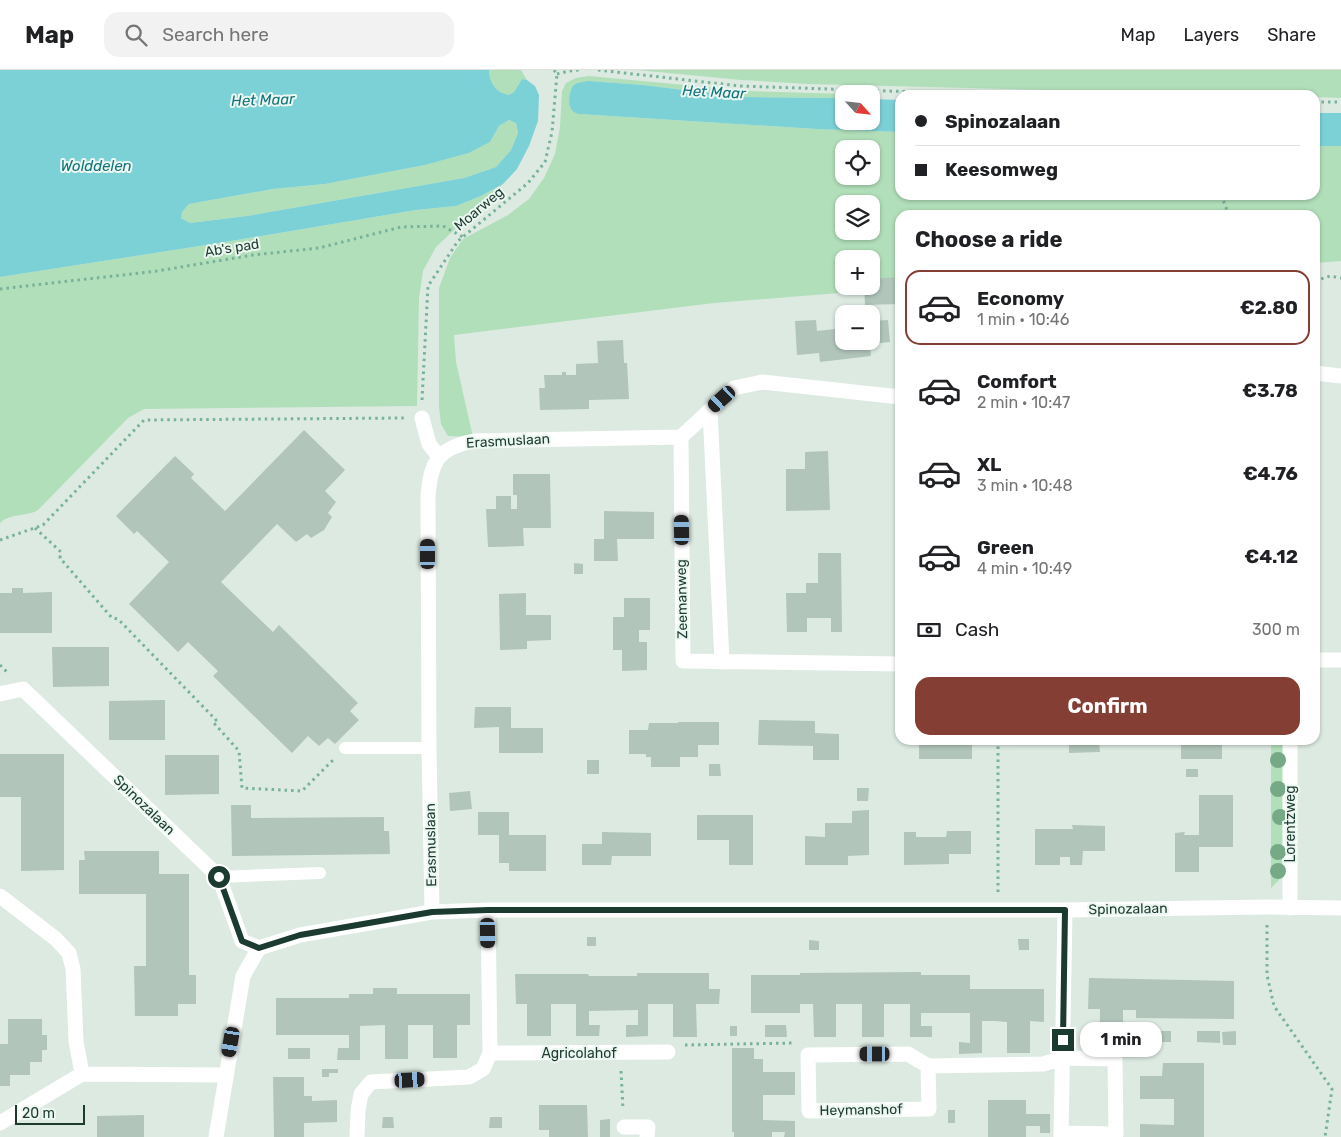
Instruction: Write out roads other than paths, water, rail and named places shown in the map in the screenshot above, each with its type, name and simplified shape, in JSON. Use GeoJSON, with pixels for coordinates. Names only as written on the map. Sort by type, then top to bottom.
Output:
{"type":"FeatureCollection","features":[{"type":"Feature","properties":{"kind":"street"},"geometry":{"type":"LineString","coordinates":[[1320,374],[1341,376]]}},
{"type":"Feature","properties":{"kind":"street"},"geometry":{"type":"LineString","coordinates":[[681,437],[734,388],[762,382],[895,395]]}},
{"type":"Feature","properties":{"kind":"street"},"geometry":{"type":"LineString","coordinates":[[710,410],[722,662]]}},
{"type":"Feature","properties":{"kind":"street"},"geometry":{"type":"LineString","coordinates":[[422,418],[429,444],[439,456]]}},
{"type":"Feature","properties":{"kind":"street","name":"Erasmuslaan"},"geometry":{"type":"LineString","coordinates":[[432,912],[428,496],[430,474],[439,456],[457,444],[474,441],[681,437]]}},
{"type":"Feature","properties":{"kind":"street","name":"Zeemanweg"},"geometry":{"type":"LineString","coordinates":[[681,437],[683,661],[895,664]]}},
{"type":"Feature","properties":{"kind":"street"},"geometry":{"type":"LineString","coordinates":[[1320,660],[1341,660]]}},
{"type":"Feature","properties":{"kind":"street","name":"Spinozalaan"},"geometry":{"type":"LineString","coordinates":[[0,694],[23,689],[219,877],[242,941],[259,948],[300,935],[432,912],[488,910],[1341,908]]}},
{"type":"Feature","properties":{"kind":"street","name":"Lorentzweg"},"geometry":{"type":"LineString","coordinates":[[1290,745],[1290,908]]}},
{"type":"Feature","properties":{"kind":"street"},"geometry":{"type":"LineString","coordinates":[[0,896],[56,938],[69,953],[73,969],[76,1042],[82,1074]]}},
{"type":"Feature","properties":{"kind":"street"},"geometry":{"type":"LineString","coordinates":[[357,1137],[358,1111],[362,1094],[371,1082],[469,1077],[483,1069],[490,1054],[488,910]]}},
{"type":"Feature","properties":{"kind":"street"},"geometry":{"type":"LineString","coordinates":[[928,1066],[1043,1064],[1063,1058],[1115,1059],[1116,1134],[1062,1135],[1063,1058],[1065,910]]}},
{"type":"Feature","properties":{"kind":"street"},"geometry":{"type":"LineString","coordinates":[[216,1137],[243,976],[259,948]]}},
{"type":"Feature","properties":{"kind":"street","name":"Agricolahof"},"geometry":{"type":"LineString","coordinates":[[490,1054],[668,1052]]}},
{"type":"Feature","properties":{"kind":"street","name":"Heymanshof"},"geometry":{"type":"LineString","coordinates":[[908,1054],[928,1066],[929,1109],[809,1110],[808,1055],[908,1054]]}},
{"type":"Feature","properties":{"kind":"street"},"geometry":{"type":"LineString","coordinates":[[0,1123],[82,1074],[225,1075]]}},
{"type":"Feature","properties":{"kind":"street"},"geometry":{"type":"LineString","coordinates":[[624,1127],[648,1127],[647,1137]]}},
{"type":"Feature","properties":{"kind":"lane"},"geometry":{"type":"LineString","coordinates":[[345,748],[429,748]]}},
{"type":"Feature","properties":{"kind":"lane"},"geometry":{"type":"LineString","coordinates":[[219,877],[320,873]]}},
{"type":"Feature","properties":{"kind":"water","name":"Wolddelen"},"geometry":{"type":"Polygon","coordinates":[[[0,70],[489,70],[492,83],[504,94],[509,95],[514,92],[522,79],[535,86],[539,95],[538,121],[529,146],[517,169],[503,184],[481,196],[456,206],[416,210],[0,277],[0,70]],[[509,120],[499,126],[490,142],[469,153],[425,165],[325,184],[273,189],[189,204],[182,212],[181,218],[190,223],[247,216],[464,178],[496,167],[511,150],[518,133],[516,123],[509,120]]]}},
{"type":"Feature","properties":{"kind":"water"},"geometry":{"type":"Polygon","coordinates":[[[589,81],[643,85],[741,97],[835,98],[835,130],[579,114],[571,109],[569,104],[572,88],[576,84],[589,81]]]}},
{"type":"Feature","properties":{"kind":"water"},"geometry":{"type":"Polygon","coordinates":[[[880,99],[895,100],[895,132],[844,130],[880,130],[880,99]]]}},
{"type":"Feature","properties":{"kind":"water"},"geometry":{"type":"Polygon","coordinates":[[[1320,113],[1341,113],[1341,146],[1320,146],[1320,113]]]}},
{"type":"Feature","properties":{"kind":"water label","name":"Het Maar"},"geometry":{"type":"Point","coordinates":[714,92]}},
{"type":"Feature","properties":{"kind":"water label","name":"Het Maar"},"geometry":{"type":"Point","coordinates":[263,100]}}]}
